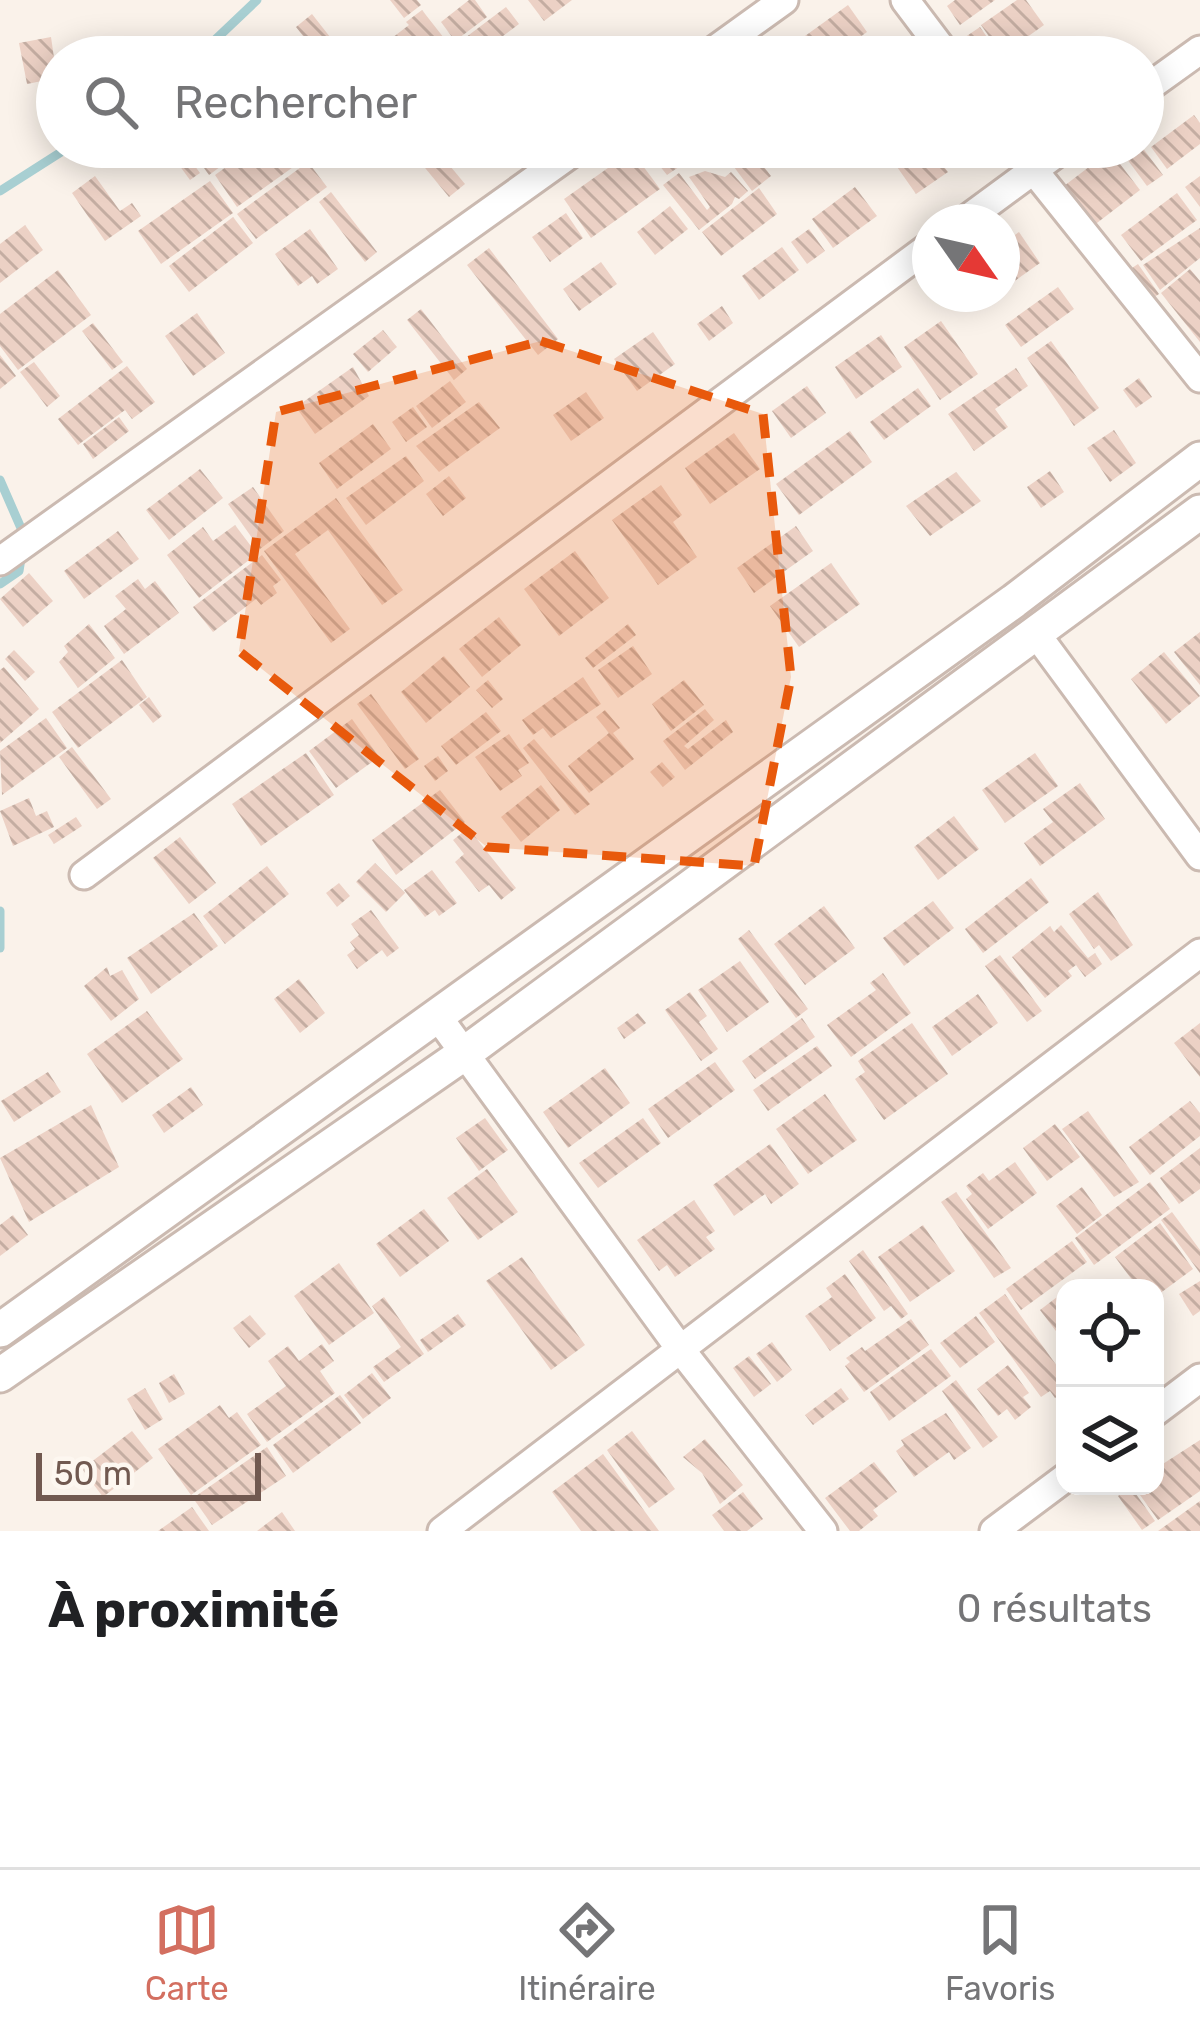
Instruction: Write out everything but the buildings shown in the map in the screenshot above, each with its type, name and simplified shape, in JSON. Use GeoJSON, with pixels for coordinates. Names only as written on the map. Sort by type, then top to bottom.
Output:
{"type":"FeatureCollection","features":[{"type":"Feature","properties":{"kind":"street"},"geometry":{"type":"LineString","coordinates":[[734,36],[784,0]]}},
{"type":"Feature","properties":{"kind":"street"},"geometry":{"type":"LineString","coordinates":[[905,0],[932,36]]}},
{"type":"Feature","properties":{"kind":"street"},"geometry":{"type":"LineString","coordinates":[[1164,76],[1200,50]]}},
{"type":"Feature","properties":{"kind":"street"},"geometry":{"type":"LineString","coordinates":[[0,561],[551,168]]}},
{"type":"Feature","properties":{"kind":"street"},"geometry":{"type":"LineString","coordinates":[[987,204],[1036,168]]}},
{"type":"Feature","properties":{"kind":"street"},"geometry":{"type":"LineString","coordinates":[[1033,170],[1200,378]]}},
{"type":"Feature","properties":{"kind":"street"},"geometry":{"type":"LineString","coordinates":[[85,875],[912,260]]}},
{"type":"Feature","properties":{"kind":"street"},"geometry":{"type":"LineString","coordinates":[[0,1330],[1014,601],[1200,459]]}},
{"type":"Feature","properties":{"kind":"street"},"geometry":{"type":"LineString","coordinates":[[0,1375],[465,1053],[1200,512]]}},
{"type":"Feature","properties":{"kind":"street"},"geometry":{"type":"LineString","coordinates":[[1037,635],[1200,856]]}},
{"type":"Feature","properties":{"kind":"street"},"geometry":{"type":"LineString","coordinates":[[442,1531],[1200,952]]}},
{"type":"Feature","properties":{"kind":"street"},"geometry":{"type":"LineString","coordinates":[[438,1017],[682,1350],[823,1531]]}},
{"type":"Feature","properties":{"kind":"street"},"geometry":{"type":"LineString","coordinates":[[1164,1405],[1200,1378]]}},
{"type":"Feature","properties":{"kind":"street"},"geometry":{"type":"LineString","coordinates":[[994,1531],[1056,1485]]}},
{"type":"Feature","properties":{"kind":"highlighted area"},"geometry":{"type":"Polygon","coordinates":[[[541,341],[763,414],[791,677],[754,866],[487,847],[239,651],[276,412],[541,341]]]}},
{"type":"Feature","properties":{"kind":"waterway"},"geometry":{"type":"LineString","coordinates":[[219,36],[257,0]]}},
{"type":"Feature","properties":{"kind":"waterway"},"geometry":{"type":"LineString","coordinates":[[0,191],[36,168]]}},
{"type":"Feature","properties":{"kind":"waterway"},"geometry":{"type":"LineString","coordinates":[[0,480],[24,535]]}},
{"type":"Feature","properties":{"kind":"waterway"},"geometry":{"type":"LineString","coordinates":[[0,584],[19,571],[22,552]]}},
{"type":"Feature","properties":{"kind":"waterway"},"geometry":{"type":"LineString","coordinates":[[0,911],[0,948]]}}]}
